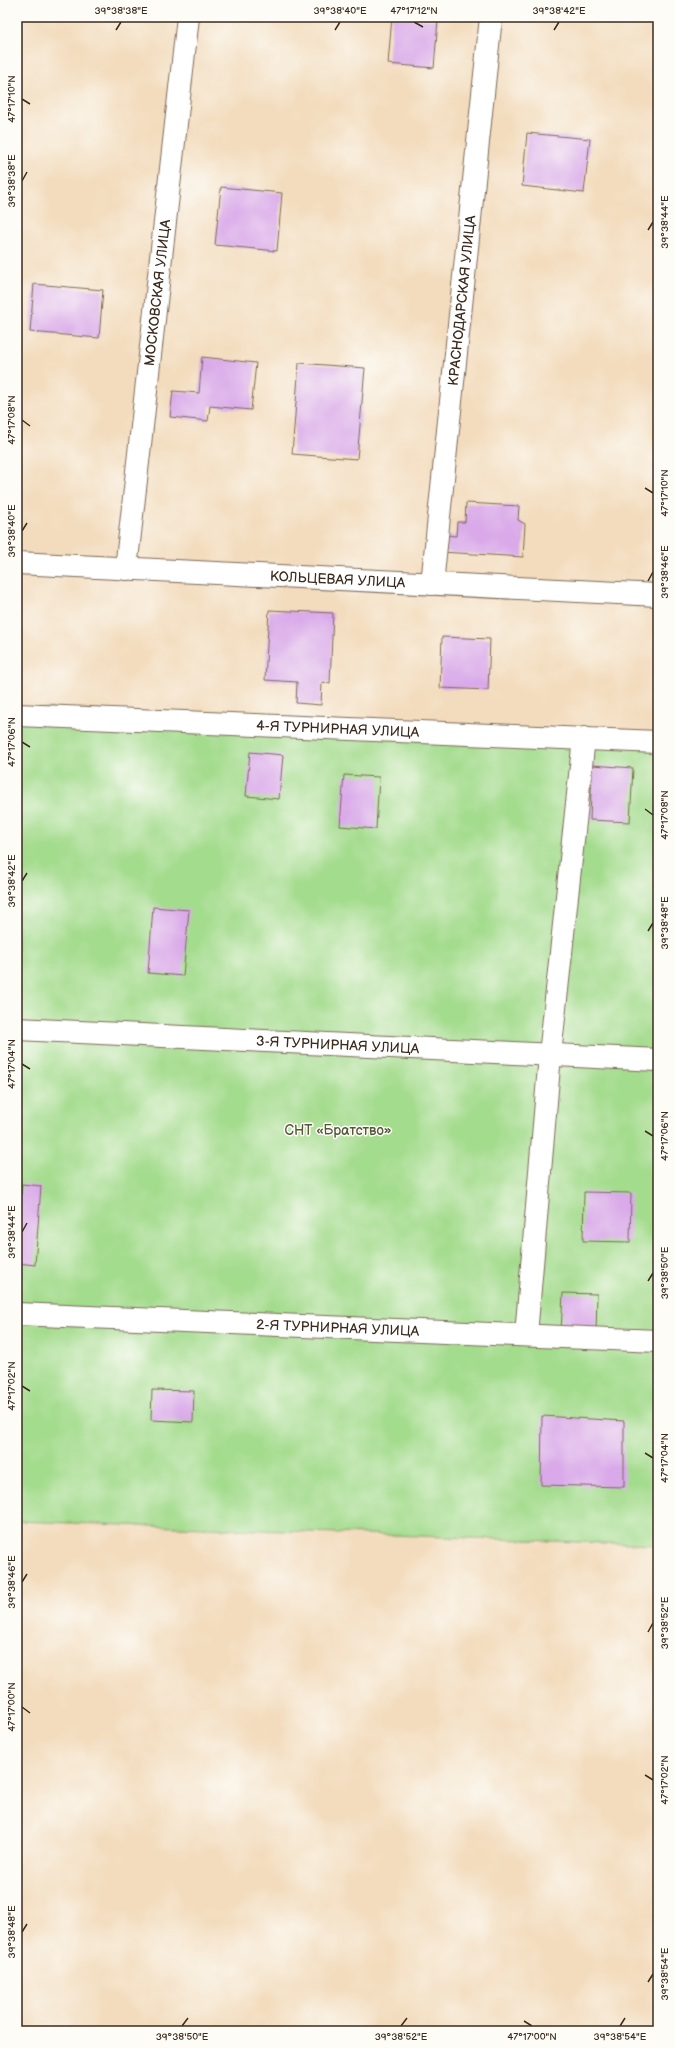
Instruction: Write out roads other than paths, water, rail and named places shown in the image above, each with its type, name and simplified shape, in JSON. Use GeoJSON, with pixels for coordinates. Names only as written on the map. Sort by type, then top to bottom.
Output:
{"type":"FeatureCollection","features":[{"type":"Feature","properties":{"kind":"street","name":"МОСКОВСКАЯ УЛИЦА"},"geometry":{"type":"LineString","coordinates":[[126,569],[188,17]]}},
{"type":"Feature","properties":{"kind":"street","name":"КРАСНОДАРСКАЯ УЛИЦА"},"geometry":{"type":"LineString","coordinates":[[432,584],[491,17]]}},
{"type":"Feature","properties":{"kind":"street","name":"КОЛЬЦЕВАЯ УЛИЦА"},"geometry":{"type":"LineString","coordinates":[[17,563],[658,595]]}},
{"type":"Feature","properties":{"kind":"street","name":"4-Я ТУРНИРНАЯ УЛИЦА"},"geometry":{"type":"LineString","coordinates":[[17,715],[658,742]]}},
{"type":"Feature","properties":{"kind":"street"},"geometry":{"type":"LineString","coordinates":[[526,1335],[550,1055],[584,738]]}},
{"type":"Feature","properties":{"kind":"street","name":"3-Я ТУРНИРНАЯ УЛИЦА"},"geometry":{"type":"LineString","coordinates":[[17,1029],[658,1060]]}},
{"type":"Feature","properties":{"kind":"street","name":"2-Я ТУРНИРНАЯ УЛИЦА"},"geometry":{"type":"LineString","coordinates":[[17,1314],[526,1335],[658,1342]]}},
{"type":"Feature","properties":{"kind":"park label","name":"СНТ «Братство»"},"geometry":{"type":"Point","coordinates":[338,1130]}}]}
